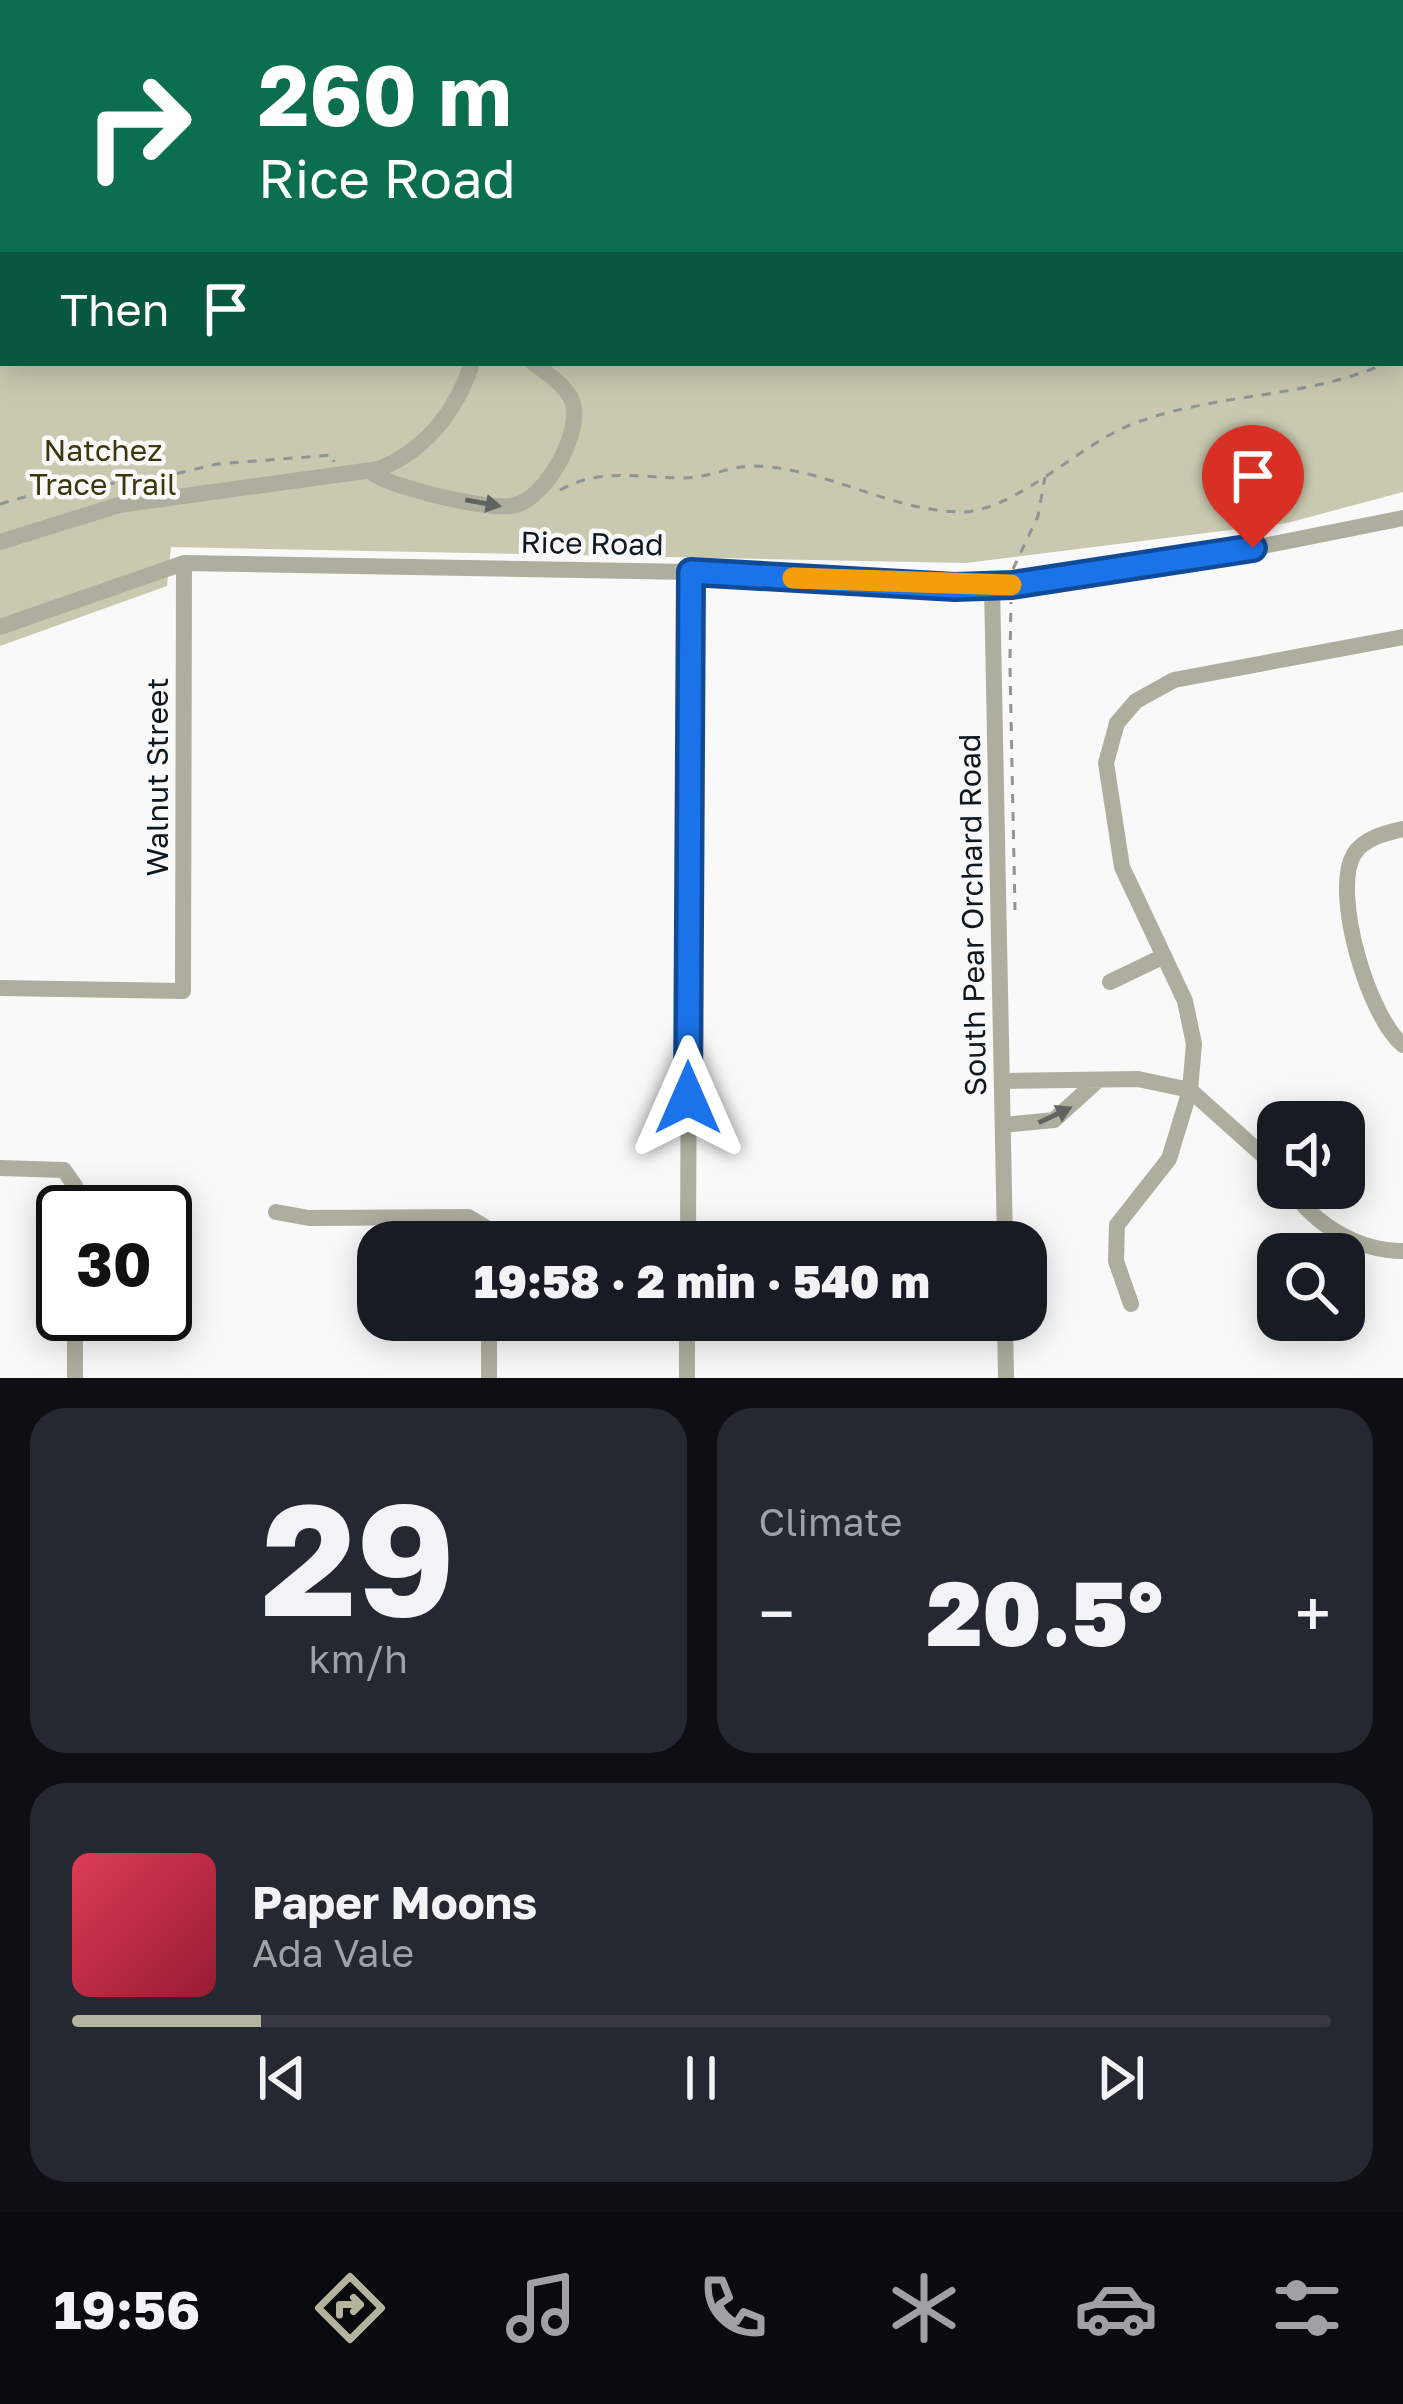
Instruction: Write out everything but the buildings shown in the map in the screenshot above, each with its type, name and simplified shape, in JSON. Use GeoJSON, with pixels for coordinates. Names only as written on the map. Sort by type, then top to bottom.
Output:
{"type":"FeatureCollection","features":[{"type":"Feature","properties":{"kind":"street"},"geometry":{"type":"LineString","coordinates":[[0,542],[119,505],[371,472],[400,460],[431,434],[452,409],[471,366]]}},
{"type":"Feature","properties":{"kind":"street"},"geometry":{"type":"LineString","coordinates":[[371,472],[386,482],[492,506],[516,505],[532,496],[566,442],[573,410],[568,394],[536,366]]}},
{"type":"Feature","properties":{"kind":"street","name":"Rice Road"},"geometry":{"type":"LineString","coordinates":[[0,627],[184,563],[691,572],[992,586],[1253,548],[1403,518]]}},
{"type":"Feature","properties":{"kind":"street","name":"Walnut Street"},"geometry":{"type":"LineString","coordinates":[[0,988],[183,991],[184,563]]}},
{"type":"Feature","properties":{"kind":"street"},"geometry":{"type":"LineString","coordinates":[[688,1221],[691,572]]}},
{"type":"Feature","properties":{"kind":"street","name":"South Pear Orchard Road"},"geometry":{"type":"LineString","coordinates":[[992,586],[1004,1221]]}},
{"type":"Feature","properties":{"kind":"street"},"geometry":{"type":"LineString","coordinates":[[1131,1304],[1116,1261],[1118,1225],[1168,1159],[1190,1090],[1193,1044],[1185,1001],[1122,866],[1106,763],[1118,723],[1136,700],[1174,680],[1403,637]]}},
{"type":"Feature","properties":{"kind":"street"},"geometry":{"type":"LineString","coordinates":[[1403,829],[1379,835],[1356,849],[1344,878],[1348,915],[1380,1021],[1403,1045]]}},
{"type":"Feature","properties":{"kind":"street"},"geometry":{"type":"LineString","coordinates":[[1111,982],[1162,957]]}},
{"type":"Feature","properties":{"kind":"street"},"geometry":{"type":"LineString","coordinates":[[1003,1081],[1138,1079],[1190,1090],[1257,1150]]}},
{"type":"Feature","properties":{"kind":"street"},"geometry":{"type":"LineString","coordinates":[[1004,1125],[1054,1120],[1096,1082]]}},
{"type":"Feature","properties":{"kind":"street"},"geometry":{"type":"LineString","coordinates":[[0,1168],[64,1170],[74,1185]]}},
{"type":"Feature","properties":{"kind":"street"},"geometry":{"type":"LineString","coordinates":[[1307,1209],[1340,1233]]}},
{"type":"Feature","properties":{"kind":"street"},"geometry":{"type":"LineString","coordinates":[[276,1212],[309,1218],[468,1217],[475,1221]]}},
{"type":"Feature","properties":{"kind":"street"},"geometry":{"type":"LineString","coordinates":[[1365,1245],[1403,1251]]}},
{"type":"Feature","properties":{"kind":"street"},"geometry":{"type":"LineString","coordinates":[[75,1341],[75,1378]]}},
{"type":"Feature","properties":{"kind":"street"},"geometry":{"type":"LineString","coordinates":[[489,1341],[489,1378]]}},
{"type":"Feature","properties":{"kind":"street"},"geometry":{"type":"LineString","coordinates":[[687,1341],[687,1378]]}},
{"type":"Feature","properties":{"kind":"street"},"geometry":{"type":"LineString","coordinates":[[1005,1341],[1006,1378]]}},
{"type":"Feature","properties":{"kind":"path"},"geometry":{"type":"LineString","coordinates":[[559,490],[613,474],[683,478],[755,466],[960,512],[994,504],[1130,425],[1193,406],[1328,387],[1379,366]]}},
{"type":"Feature","properties":{"kind":"path"},"geometry":{"type":"LineString","coordinates":[[0,504],[62,488],[154,479],[249,459],[332,455],[337,472]]}},
{"type":"Feature","properties":{"kind":"path"},"geometry":{"type":"LineString","coordinates":[[1012,572],[1038,516],[1045,474]]}},
{"type":"Feature","properties":{"kind":"green space","name":"Natchez Trace Trail"},"geometry":{"type":"Polygon","coordinates":[[[0,366],[1403,366],[1403,492],[1287,523],[966,563],[171,547],[167,586],[0,646],[0,366]]]}},
{"type":"Feature","properties":{"kind":"slow traffic"},"geometry":{"type":"LineString","coordinates":[[793,578],[955,587],[1011,585]]}},
{"type":"Feature","properties":{"kind":"route"},"geometry":{"type":"LineString","coordinates":[[688,1098],[691,572],[955,587],[1012,585],[1253,548]]}}]}
